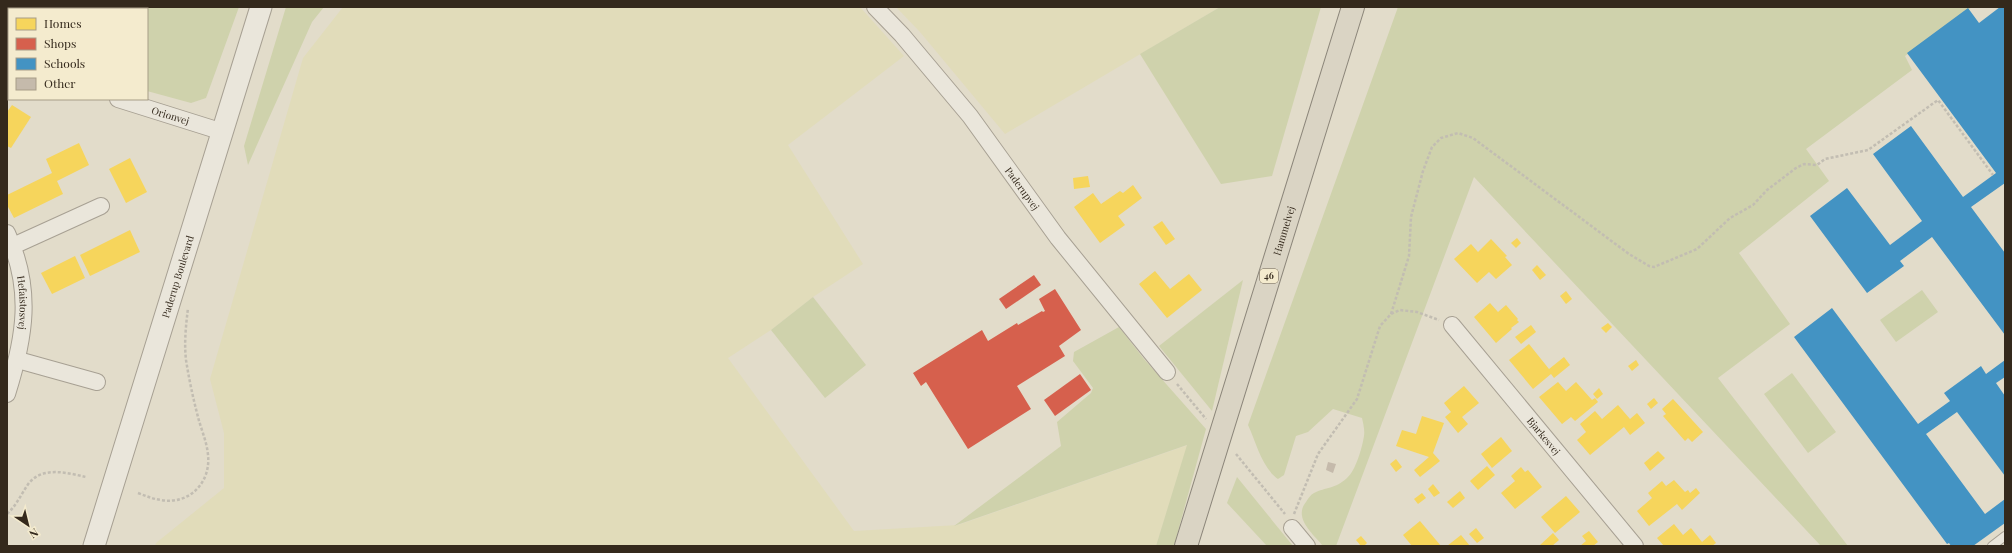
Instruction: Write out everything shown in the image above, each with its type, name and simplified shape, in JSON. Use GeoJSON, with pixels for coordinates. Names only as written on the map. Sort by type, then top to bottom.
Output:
{"type":"FeatureCollection","features":[{"type":"Feature","properties":{"kind":"highway","name":"Hammelvej"},"geometry":{"type":"LineString","coordinates":[[1186,546],[1353,7]]}},
{"type":"Feature","properties":{"kind":"street","name":"Paderup Boulevard"},"geometry":{"type":"LineString","coordinates":[[94,546],[262,7]]}},
{"type":"Feature","properties":{"kind":"street","name":"Paderupvej"},"geometry":{"type":"LineString","coordinates":[[875,7],[902,35],[970,116],[1058,238],[1167,372]]}},
{"type":"Feature","properties":{"kind":"street","name":"Orionvej"},"geometry":{"type":"LineString","coordinates":[[121,100],[223,132]]}},
{"type":"Feature","properties":{"kind":"street","name":"Hefaistosvej"},"geometry":{"type":"LineString","coordinates":[[7,394],[18,360],[25,312],[21,276],[10,240],[101,206]]}},
{"type":"Feature","properties":{"kind":"street","name":"Bjarkesvej"},"geometry":{"type":"LineString","coordinates":[[1452,325],[1635,546]]}},
{"type":"Feature","properties":{"kind":"street"},"geometry":{"type":"LineString","coordinates":[[18,360],[97,382]]}},
{"type":"Feature","properties":{"kind":"street"},"geometry":{"type":"LineString","coordinates":[[1292,525],[1307,546]]}},
{"type":"Feature","properties":{"kind":"lane"},"geometry":{"type":"LineString","coordinates":[[1992,546],[2005,536]]}},
{"type":"Feature","properties":{"kind":"path"},"geometry":{"type":"LineString","coordinates":[[1391,314],[1409,256],[1412,217],[1423,170],[1432,147],[1441,138],[1458,133],[1473,138],[1629,254],[1649,266],[1654,267],[1675,260],[1697,249],[1730,218],[1753,205],[1767,190],[1796,168],[1804,164],[1817,165],[1826,159],[1868,150],[1938,100],[1993,175]]}},
{"type":"Feature","properties":{"kind":"path"},"geometry":{"type":"LineString","coordinates":[[138,493],[162,500],[180,499],[196,491],[207,476],[209,466],[207,447],[198,417],[186,359],[185,338],[188,306]]}},
{"type":"Feature","properties":{"kind":"path"},"geometry":{"type":"LineString","coordinates":[[1292,525],[1318,454],[1357,399],[1380,326],[1391,314],[1400,310],[1417,312],[1452,325]]}},
{"type":"Feature","properties":{"kind":"path"},"geometry":{"type":"LineString","coordinates":[[1167,372],[1206,418]]}},
{"type":"Feature","properties":{"kind":"path"},"geometry":{"type":"LineString","coordinates":[[1236,454],[1292,525]]}},
{"type":"Feature","properties":{"kind":"path"},"geometry":{"type":"LineString","coordinates":[[7,514],[16,506],[30,482],[39,476],[64,472],[86,477]]}},
{"type":"Feature","properties":{"kind":"shaded area"},"geometry":{"type":"Polygon","coordinates":[[[343,7],[860,7],[904,56],[788,145],[863,264],[813,297],[771,330],[728,358],[854,531],[958,525],[1188,445],[1156,546],[155,546],[156,543],[224,488],[224,433],[210,379],[303,58],[343,7]]]}},
{"type":"Feature","properties":{"kind":"shaded area"},"geometry":{"type":"Polygon","coordinates":[[[896,7],[1220,7],[1005,134],[920,32],[896,7]]]}},
{"type":"Feature","properties":{"kind":"green space"},"geometry":{"type":"Polygon","coordinates":[[[7,7],[239,7],[206,98],[191,103],[148,91],[148,8],[8,8],[7,54],[7,7]]]}},
{"type":"Feature","properties":{"kind":"green space"},"geometry":{"type":"Polygon","coordinates":[[[286,7],[324,7],[312,22],[248,165],[244,146],[286,7]]]}},
{"type":"Feature","properties":{"kind":"green space"},"geometry":{"type":"Polygon","coordinates":[[[1220,7],[1321,7],[1272,176],[1221,184],[1140,54],[1220,7]]]}},
{"type":"Feature","properties":{"kind":"green space"},"geometry":{"type":"Polygon","coordinates":[[[1398,7],[1972,7],[1905,56],[1912,70],[1806,149],[1829,181],[1739,253],[1790,324],[1718,378],[1848,546],[1821,546],[1474,177],[1336,546],[1323,546],[1310,531],[1303,520],[1303,508],[1308,498],[1313,494],[1343,482],[1353,470],[1364,436],[1362,418],[1333,409],[1308,432],[1296,436],[1284,475],[1278,479],[1272,474],[1264,462],[1248,425],[1398,7]]]}},
{"type":"Feature","properties":{"kind":"green space"},"geometry":{"type":"Polygon","coordinates":[[[1243,280],[1212,411],[1159,346],[1243,280]]]}},
{"type":"Feature","properties":{"kind":"green space"},"geometry":{"type":"Polygon","coordinates":[[[1922,290],[1938,312],[1896,342],[1880,320],[1922,290]]]}},
{"type":"Feature","properties":{"kind":"green space"},"geometry":{"type":"Polygon","coordinates":[[[813,297],[866,365],[825,398],[771,330],[813,297]]]}},
{"type":"Feature","properties":{"kind":"green space"},"geometry":{"type":"Polygon","coordinates":[[[1119,327],[1144,359],[1206,429],[1174,546],[1156,546],[1187,445],[954,526],[1061,446],[1057,422],[1091,393],[1093,388],[1073,361],[1074,352],[1119,327]]]}},
{"type":"Feature","properties":{"kind":"green space"},"geometry":{"type":"Polygon","coordinates":[[[1792,373],[1836,432],[1808,453],[1764,394],[1792,373]]]}},
{"type":"Feature","properties":{"kind":"green space"},"geometry":{"type":"Polygon","coordinates":[[[1237,477],[1293,546],[1267,546],[1227,503],[1237,477]]]}},
{"type":"Feature","properties":{"kind":"building: Homes"},"geometry":{"type":"Polygon","coordinates":[[[12,105],[31,117],[11,148],[7,146],[7,112],[12,105]]]}},
{"type":"Feature","properties":{"kind":"building: Homes"},"geometry":{"type":"Polygon","coordinates":[[[79,143],[89,165],[57,181],[63,194],[14,218],[7,205],[7,195],[52,173],[46,159],[79,143]]]}},
{"type":"Feature","properties":{"kind":"building: Homes"},"geometry":{"type":"Polygon","coordinates":[[[130,158],[147,192],[126,203],[109,169],[130,158]]]}},
{"type":"Feature","properties":{"kind":"building: Homes"},"geometry":{"type":"Polygon","coordinates":[[[1088,176],[1090,187],[1074,189],[1073,178],[1088,176]]]}},
{"type":"Feature","properties":{"kind":"building: Homes"},"geometry":{"type":"Polygon","coordinates":[[[1133,185],[1142,198],[1118,216],[1125,225],[1100,243],[1074,207],[1093,193],[1101,204],[1120,191],[1123,193],[1133,185]]]}},
{"type":"Feature","properties":{"kind":"building: Homes"},"geometry":{"type":"Polygon","coordinates":[[[1162,221],[1175,239],[1166,245],[1153,227],[1162,221]]]}},
{"type":"Feature","properties":{"kind":"building: Homes"},"geometry":{"type":"Polygon","coordinates":[[[130,230],[140,252],[90,276],[80,255],[130,230]]]}},
{"type":"Feature","properties":{"kind":"building: Homes"},"geometry":{"type":"Polygon","coordinates":[[[1517,238],[1521,243],[1516,248],[1511,243],[1517,238]]]}},
{"type":"Feature","properties":{"kind":"building: Homes"},"geometry":{"type":"Polygon","coordinates":[[[1491,239],[1507,256],[1505,257],[1512,265],[1496,279],[1489,272],[1477,283],[1454,259],[1471,244],[1478,252],[1491,239]]]}},
{"type":"Feature","properties":{"kind":"building: Homes"},"geometry":{"type":"Polygon","coordinates":[[[75,256],[85,278],[52,294],[41,273],[75,256]]]}},
{"type":"Feature","properties":{"kind":"building: Homes"},"geometry":{"type":"Polygon","coordinates":[[[1537,265],[1546,275],[1540,280],[1532,270],[1537,265]]]}},
{"type":"Feature","properties":{"kind":"building: Homes"},"geometry":{"type":"Polygon","coordinates":[[[1155,271],[1170,289],[1189,274],[1202,290],[1167,318],[1139,284],[1155,271]]]}},
{"type":"Feature","properties":{"kind":"building: Homes"},"geometry":{"type":"Polygon","coordinates":[[[1566,291],[1572,299],[1566,304],[1560,296],[1566,291]]]}},
{"type":"Feature","properties":{"kind":"building: Homes"},"geometry":{"type":"Polygon","coordinates":[[[1490,303],[1498,312],[1506,305],[1519,322],[1496,343],[1474,317],[1490,303]]]}},
{"type":"Feature","properties":{"kind":"building: Homes"},"geometry":{"type":"Polygon","coordinates":[[[1608,323],[1612,327],[1606,333],[1601,328],[1608,323]]]}},
{"type":"Feature","properties":{"kind":"building: Homes"},"geometry":{"type":"Polygon","coordinates":[[[1531,325],[1536,332],[1521,344],[1515,337],[1531,325]]]}},
{"type":"Feature","properties":{"kind":"building: Homes"},"geometry":{"type":"Polygon","coordinates":[[[1529,344],[1549,369],[1564,357],[1570,365],[1554,378],[1551,374],[1533,389],[1509,360],[1529,344]]]}},
{"type":"Feature","properties":{"kind":"building: Homes"},"geometry":{"type":"Polygon","coordinates":[[[1636,360],[1639,365],[1632,371],[1628,366],[1636,360]]]}},
{"type":"Feature","properties":{"kind":"building: Homes"},"geometry":{"type":"Polygon","coordinates":[[[1558,382],[1566,391],[1576,382],[1592,400],[1595,398],[1598,402],[1575,421],[1571,417],[1562,424],[1539,397],[1558,382]]]}},
{"type":"Feature","properties":{"kind":"building: Homes"},"geometry":{"type":"Polygon","coordinates":[[[1464,386],[1479,403],[1462,417],[1468,424],[1458,433],[1445,417],[1451,412],[1444,403],[1464,386]]]}},
{"type":"Feature","properties":{"kind":"building: Homes"},"geometry":{"type":"Polygon","coordinates":[[[1599,388],[1603,394],[1597,399],[1593,394],[1599,388]]]}},
{"type":"Feature","properties":{"kind":"building: Homes"},"geometry":{"type":"Polygon","coordinates":[[[1654,398],[1658,403],[1651,409],[1647,404],[1654,398]]]}},
{"type":"Feature","properties":{"kind":"building: Homes"},"geometry":{"type":"Polygon","coordinates":[[[1673,399],[1703,432],[1692,442],[1688,438],[1685,441],[1663,416],[1666,414],[1662,409],[1673,399]]]}},
{"type":"Feature","properties":{"kind":"building: Homes"},"geometry":{"type":"Polygon","coordinates":[[[1618,405],[1630,419],[1637,413],[1645,423],[1630,435],[1624,427],[1590,455],[1577,440],[1586,432],[1580,424],[1595,411],[1602,419],[1618,405]]]}},
{"type":"Feature","properties":{"kind":"building: Homes"},"geometry":{"type":"Polygon","coordinates":[[[1422,416],[1444,423],[1433,453],[1440,461],[1420,477],[1414,470],[1429,457],[1396,446],[1402,430],[1416,434],[1422,416]]]}},
{"type":"Feature","properties":{"kind":"building: Homes"},"geometry":{"type":"Polygon","coordinates":[[[1501,437],[1512,451],[1492,468],[1481,454],[1501,437]]]}},
{"type":"Feature","properties":{"kind":"building: Homes"},"geometry":{"type":"Polygon","coordinates":[[[1658,451],[1665,458],[1650,471],[1644,463],[1658,451]]]}},
{"type":"Feature","properties":{"kind":"building: Homes"},"geometry":{"type":"Polygon","coordinates":[[[1396,459],[1402,467],[1396,472],[1390,464],[1396,459]]]}},
{"type":"Feature","properties":{"kind":"building: Homes"},"geometry":{"type":"Polygon","coordinates":[[[1487,466],[1495,475],[1478,490],[1470,481],[1487,466]]]}},
{"type":"Feature","properties":{"kind":"building: Homes"},"geometry":{"type":"Polygon","coordinates":[[[1521,467],[1525,472],[1528,470],[1542,487],[1515,509],[1501,493],[1515,481],[1511,476],[1521,467]]]}},
{"type":"Feature","properties":{"kind":"building: Homes"},"geometry":{"type":"Polygon","coordinates":[[[1674,480],[1685,492],[1688,490],[1690,493],[1696,488],[1700,493],[1682,510],[1677,504],[1649,526],[1637,511],[1652,498],[1648,493],[1662,481],[1666,486],[1674,480]]]}},
{"type":"Feature","properties":{"kind":"building: Homes"},"geometry":{"type":"Polygon","coordinates":[[[1433,484],[1440,493],[1434,497],[1428,489],[1433,484]]]}},
{"type":"Feature","properties":{"kind":"building: Homes"},"geometry":{"type":"Polygon","coordinates":[[[1460,491],[1465,498],[1453,508],[1447,502],[1460,491]]]}},
{"type":"Feature","properties":{"kind":"building: Homes"},"geometry":{"type":"Polygon","coordinates":[[[1422,493],[1426,498],[1418,504],[1414,499],[1422,493]]]}},
{"type":"Feature","properties":{"kind":"building: Homes"},"geometry":{"type":"Polygon","coordinates":[[[1566,496],[1580,512],[1555,533],[1541,517],[1566,496]]]}},
{"type":"Feature","properties":{"kind":"building: Homes"},"geometry":{"type":"Polygon","coordinates":[[[1420,521],[1441,546],[1412,546],[1403,535],[1420,521]]]}},
{"type":"Feature","properties":{"kind":"building: Homes"},"geometry":{"type":"Polygon","coordinates":[[[1674,524],[1683,535],[1691,528],[1702,542],[1710,535],[1716,543],[1712,546],[1664,546],[1657,538],[1674,524]]]}},
{"type":"Feature","properties":{"kind":"building: Homes"},"geometry":{"type":"Polygon","coordinates":[[[1476,528],[1484,538],[1477,543],[1469,534],[1476,528]]]}},
{"type":"Feature","properties":{"kind":"building: Homes"},"geometry":{"type":"Polygon","coordinates":[[[1589,531],[1598,542],[1593,546],[1580,546],[1586,541],[1582,536],[1589,531]]]}},
{"type":"Feature","properties":{"kind":"building: Homes"},"geometry":{"type":"Polygon","coordinates":[[[1553,533],[1559,540],[1552,546],[1539,546],[1553,533]]]}},
{"type":"Feature","properties":{"kind":"building: Homes"},"geometry":{"type":"Polygon","coordinates":[[[1461,535],[1470,546],[1447,546],[1461,535]]]}},
{"type":"Feature","properties":{"kind":"building: Homes"},"geometry":{"type":"Polygon","coordinates":[[[1361,536],[1367,543],[1364,546],[1361,546],[1356,540],[1361,536]]]}},
{"type":"Feature","properties":{"kind":"building: Shops"},"geometry":{"type":"Polygon","coordinates":[[[1034,275],[1041,285],[1006,309],[999,299],[1034,275]]]}},
{"type":"Feature","properties":{"kind":"building: Shops"},"geometry":{"type":"Polygon","coordinates":[[[1055,289],[1081,330],[1059,346],[1065,356],[1017,386],[1031,409],[968,449],[926,382],[921,386],[913,373],[982,330],[988,341],[1017,323],[1018,325],[1042,311],[1045,311],[1039,299],[1055,289]]]}},
{"type":"Feature","properties":{"kind":"building: Shops"},"geometry":{"type":"Polygon","coordinates":[[[1080,374],[1091,390],[1055,416],[1044,400],[1080,374]]]}},
{"type":"Feature","properties":{"kind":"building: Schools"},"geometry":{"type":"Polygon","coordinates":[[[2000,7],[2005,7],[2005,183],[1971,207],[2005,253],[2005,335],[1932,237],[1900,261],[1904,266],[1867,293],[1810,216],[1847,188],[1890,245],[1922,221],[1873,154],[1911,126],[1963,197],[1996,173],[1907,53],[1968,8],[1979,23],[2000,7]]]}},
{"type":"Feature","properties":{"kind":"building: Schools"},"geometry":{"type":"Polygon","coordinates":[[[1832,308],[1918,424],[1950,401],[1944,393],[1981,366],[1986,374],[2005,360],[2005,377],[1996,383],[2005,396],[2005,476],[1957,412],[1926,434],[1985,514],[2005,499],[2005,523],[1973,546],[1951,546],[1949,543],[1947,544],[1794,337],[1832,308]]]}},
{"type":"Feature","properties":{"kind":"building: Other"},"geometry":{"type":"Polygon","coordinates":[[[1328,462],[1336,464],[1333,473],[1326,470],[1328,462]]]}}]}
